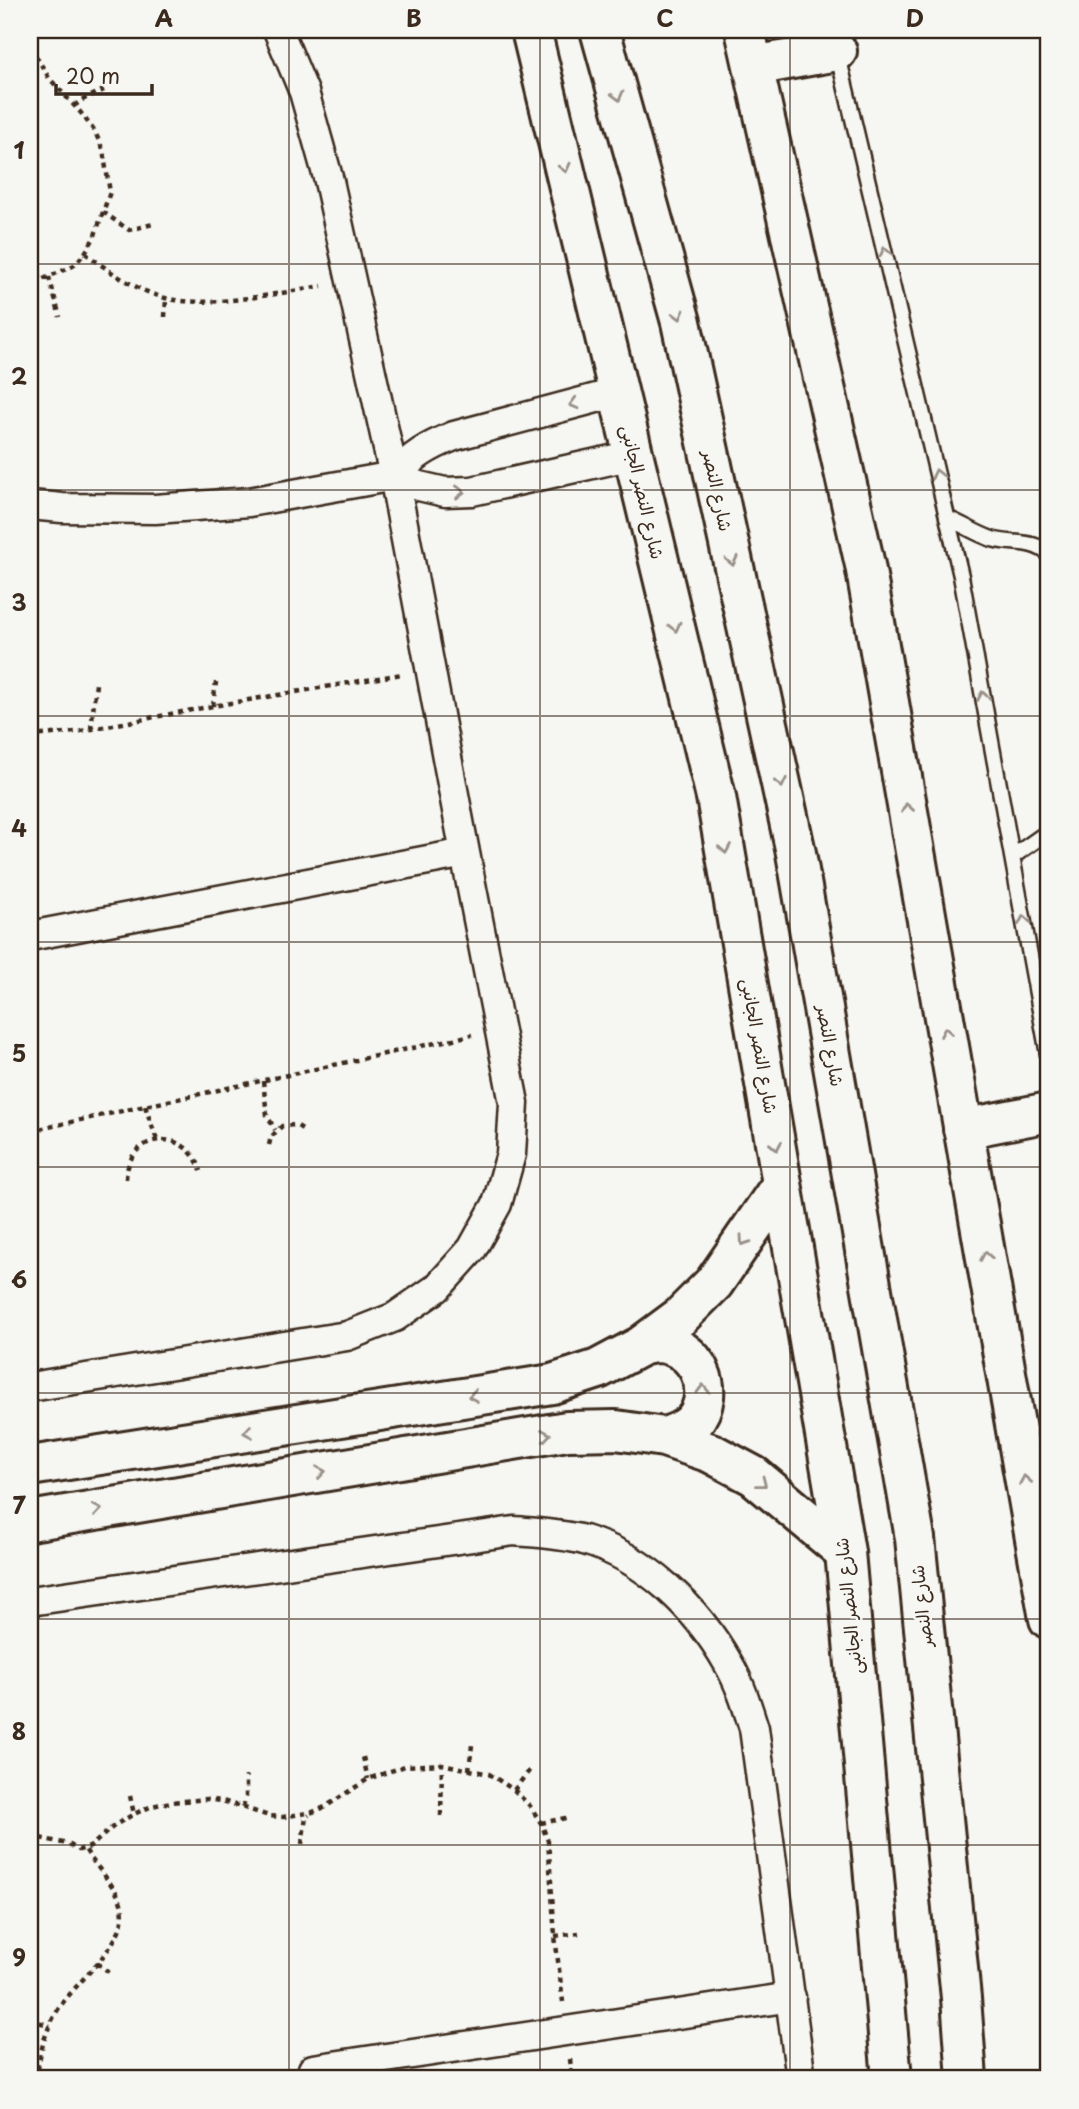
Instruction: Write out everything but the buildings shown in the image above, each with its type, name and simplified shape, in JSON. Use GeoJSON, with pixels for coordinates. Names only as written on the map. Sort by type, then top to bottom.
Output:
{"type":"FeatureCollection","features":[{"type":"Feature","properties":{"kind":"street"},"geometry":{"type":"LineString","coordinates":[[30,1387],[347,1336],[395,1317],[437,1287],[472,1249],[497,1204],[511,1154],[514,1103],[394,476],[328,181],[304,92],[278,30]]}},
{"type":"Feature","properties":{"kind":"street","name":"شارع النصر الجانبى"},"geometry":{"type":"LineString","coordinates":[[531,30],[716,797],[845,1552],[892,2079]]}},
{"type":"Feature","properties":{"kind":"street","name":"شارع النصر"},"geometry":{"type":"LineString","coordinates":[[600,30],[681,322],[796,853],[915,1538],[967,2079]]}},
{"type":"Feature","properties":{"kind":"street"},"geometry":{"type":"LineString","coordinates":[[835,41],[749,48],[865,565],[1049,1619]]}},
{"type":"Feature","properties":{"kind":"street"},"geometry":{"type":"LineString","coordinates":[[394,476],[411,458],[431,445],[454,436],[619,392]]}},
{"type":"Feature","properties":{"kind":"street"},"geometry":{"type":"LineString","coordinates":[[30,505],[155,509],[249,502],[394,476],[445,492],[472,491],[633,455]]}},
{"type":"Feature","properties":{"kind":"street"},"geometry":{"type":"LineString","coordinates":[[30,936],[465,853]]}},
{"type":"Feature","properties":{"kind":"street"},"geometry":{"type":"LineString","coordinates":[[963,1129],[1049,1112]]}},
{"type":"Feature","properties":{"kind":"street"},"geometry":{"type":"LineString","coordinates":[[30,1466],[552,1384],[598,1369],[641,1346],[680,1317],[714,1283],[782,1184]]}},
{"type":"Feature","properties":{"kind":"street"},"geometry":{"type":"LineString","coordinates":[[641,1346],[656,1343],[672,1346],[686,1353],[697,1364],[703,1379],[705,1394],[701,1410],[692,1423],[679,1432],[664,1437]]}},
{"type":"Feature","properties":{"kind":"street"},"geometry":{"type":"LineString","coordinates":[[30,1521],[567,1431],[616,1430],[664,1437],[711,1453],[754,1476],[845,1552]]}},
{"type":"Feature","properties":{"kind":"street"},"geometry":{"type":"LineString","coordinates":[[30,1601],[514,1531],[549,1533],[584,1540],[615,1553],[650,1575],[687,1606],[707,1630],[729,1665],[743,1695],[754,1728],[802,2079]]}},
{"type":"Feature","properties":{"kind":"street"},"geometry":{"type":"LineString","coordinates":[[313,2069],[792,1997]]}},
{"type":"Feature","properties":{"kind":"street"},"geometry":{"type":"LineString","coordinates":[[961,1998],[993,2079]]}},
{"type":"Feature","properties":{"kind":"lane"},"geometry":{"type":"LineString","coordinates":[[835,41],[961,576],[1049,1060]]}},
{"type":"Feature","properties":{"kind":"lane"},"geometry":{"type":"LineString","coordinates":[[947,517],[990,538],[1039,546],[1049,554]]}},
{"type":"Feature","properties":{"kind":"lane"},"geometry":{"type":"LineString","coordinates":[[1012,858],[1049,831]]}},
{"type":"Feature","properties":{"kind":"path"},"geometry":{"type":"LineString","coordinates":[[30,37],[36,56],[49,78],[95,132],[103,150],[110,192],[94,237],[85,253],[73,266],[30,285]]}},
{"type":"Feature","properties":{"kind":"path"},"geometry":{"type":"LineString","coordinates":[[74,106],[104,90]]}},
{"type":"Feature","properties":{"kind":"path"},"geometry":{"type":"LineString","coordinates":[[103,212],[129,230],[153,224]]}},
{"type":"Feature","properties":{"kind":"path"},"geometry":{"type":"LineString","coordinates":[[85,253],[116,276],[166,298],[191,301],[235,299],[351,282]]}},
{"type":"Feature","properties":{"kind":"path"},"geometry":{"type":"LineString","coordinates":[[49,277],[60,317]]}},
{"type":"Feature","properties":{"kind":"path"},"geometry":{"type":"LineString","coordinates":[[165,317],[166,298]]}},
{"type":"Feature","properties":{"kind":"path"},"geometry":{"type":"LineString","coordinates":[[30,736],[91,729],[431,669]]}},
{"type":"Feature","properties":{"kind":"path"},"geometry":{"type":"LineString","coordinates":[[213,706],[216,681]]}},
{"type":"Feature","properties":{"kind":"path"},"geometry":{"type":"LineString","coordinates":[[91,729],[96,684]]}},
{"type":"Feature","properties":{"kind":"path"},"geometry":{"type":"LineString","coordinates":[[30,1132],[500,1029]]}},
{"type":"Feature","properties":{"kind":"path"},"geometry":{"type":"LineString","coordinates":[[263,1081],[267,1115],[275,1130]]}},
{"type":"Feature","properties":{"kind":"path"},"geometry":{"type":"LineString","coordinates":[[145,1106],[157,1140]]}},
{"type":"Feature","properties":{"kind":"path"},"geometry":{"type":"LineString","coordinates":[[269,1145],[275,1130],[289,1125],[302,1129]]}},
{"type":"Feature","properties":{"kind":"path"},"geometry":{"type":"LineString","coordinates":[[126,1179],[129,1162],[134,1154],[157,1140],[176,1142],[185,1147],[198,1161],[201,1171]]}},
{"type":"Feature","properties":{"kind":"path"},"geometry":{"type":"LineString","coordinates":[[469,1770],[472,1745]]}},
{"type":"Feature","properties":{"kind":"path"},"geometry":{"type":"LineString","coordinates":[[363,1757],[368,1779]]}},
{"type":"Feature","properties":{"kind":"path"},"geometry":{"type":"LineString","coordinates":[[441,1816],[442,1764]]}},
{"type":"Feature","properties":{"kind":"path"},"geometry":{"type":"LineString","coordinates":[[30,1836],[68,1844],[79,1850],[90,1847],[115,1825],[134,1814],[152,1806],[189,1799],[217,1801],[269,1816],[283,1817],[325,1808],[368,1779],[405,1766],[442,1764],[489,1774],[514,1790],[530,1806],[541,1823],[548,1842],[555,1936],[572,2079]]}},
{"type":"Feature","properties":{"kind":"path"},"geometry":{"type":"LineString","coordinates":[[514,1790],[532,1767]]}},
{"type":"Feature","properties":{"kind":"path"},"geometry":{"type":"LineString","coordinates":[[243,1807],[246,1776]]}},
{"type":"Feature","properties":{"kind":"path"},"geometry":{"type":"LineString","coordinates":[[130,1796],[134,1814]]}},
{"type":"Feature","properties":{"kind":"path"},"geometry":{"type":"LineString","coordinates":[[302,1844],[306,1817],[313,1812]]}},
{"type":"Feature","properties":{"kind":"path"},"geometry":{"type":"LineString","coordinates":[[541,1823],[570,1817]]}},
{"type":"Feature","properties":{"kind":"path"},"geometry":{"type":"LineString","coordinates":[[37,2079],[43,2039],[57,2011],[120,1932],[123,1919],[119,1896],[85,1849]]}},
{"type":"Feature","properties":{"kind":"path"},"geometry":{"type":"LineString","coordinates":[[555,1936],[579,1933]]}},
{"type":"Feature","properties":{"kind":"path"},"geometry":{"type":"LineString","coordinates":[[97,1964],[113,1975]]}},
{"type":"Feature","properties":{"kind":"path"},"geometry":{"type":"LineString","coordinates":[[30,2019],[50,2026]]}}]}
